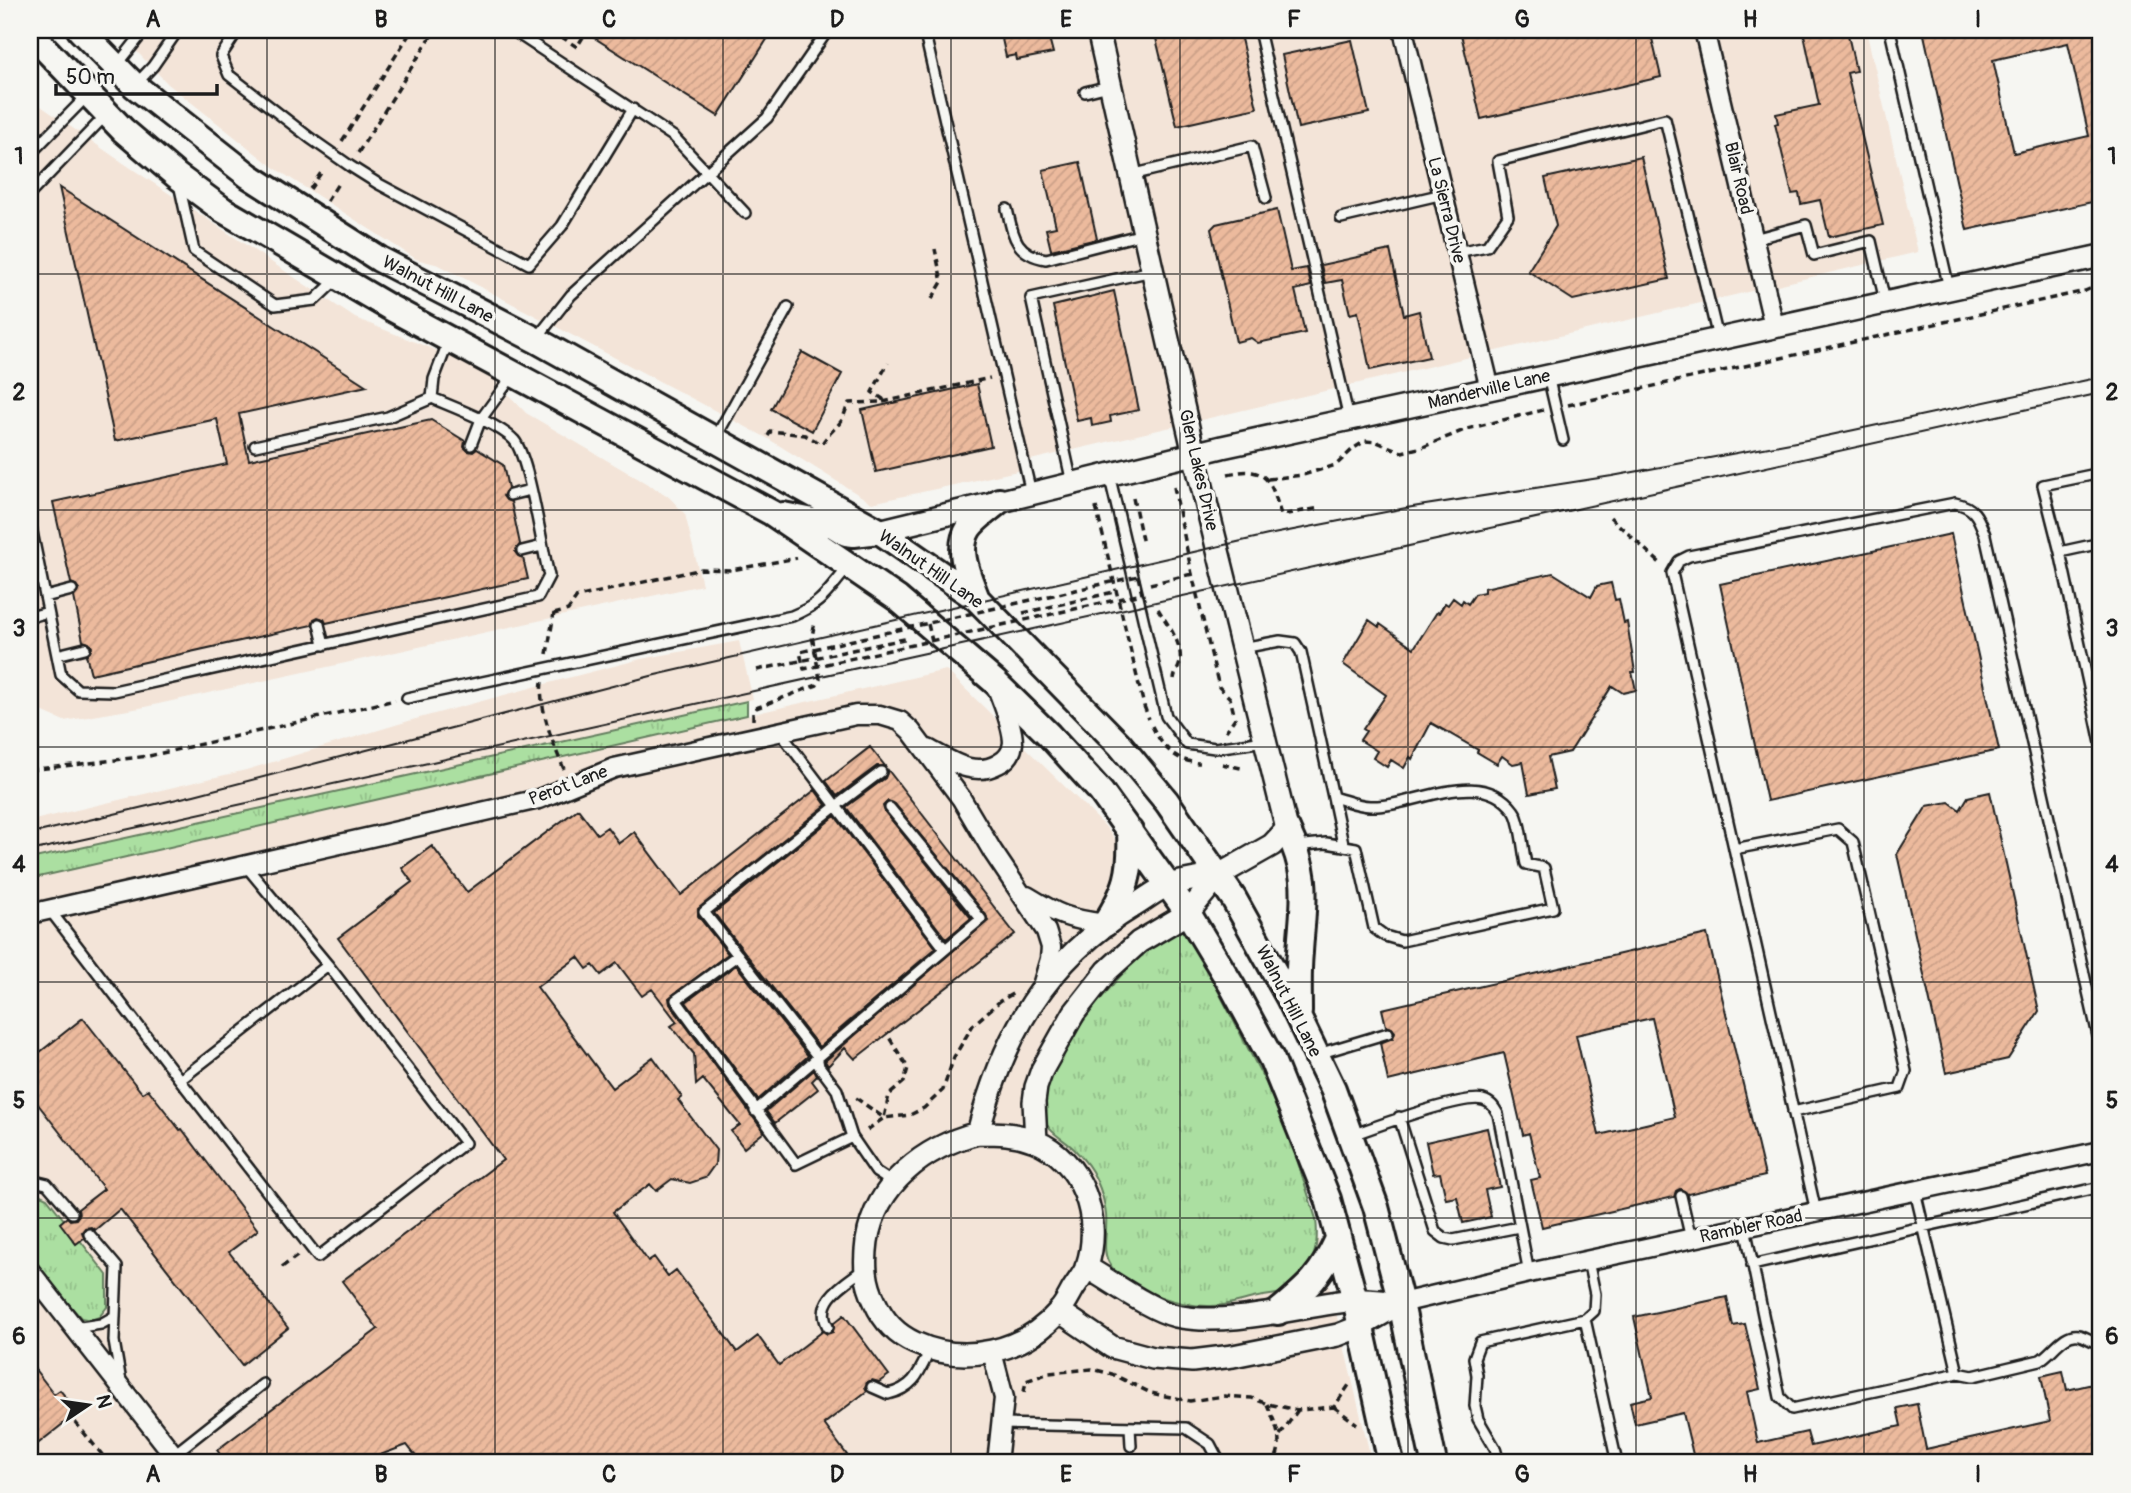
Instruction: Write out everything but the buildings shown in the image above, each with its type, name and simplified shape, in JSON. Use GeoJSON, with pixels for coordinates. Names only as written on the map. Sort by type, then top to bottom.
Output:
{"type":"FeatureCollection","features":[{"type":"Feature","properties":{"kind":"main road","name":"Walnut Hill Lane"},"geometry":{"type":"LineString","coordinates":[[80,30],[135,86],[249,176],[379,259],[536,340],[879,531],[977,599],[1120,745],[1167,802],[1219,875],[1261,945],[1317,1054],[1351,1135],[1376,1207],[1401,1303],[1434,1463]]}},
{"type":"Feature","properties":{"kind":"main road"},"geometry":{"type":"LineString","coordinates":[[30,33],[124,130],[177,176],[223,210],[338,278],[772,513],[898,599],[995,682],[1049,735],[1101,792],[1169,885],[1232,986],[1272,1060],[1328,1199],[1355,1300],[1391,1463]]}},
{"type":"Feature","properties":{"kind":"main road"},"geometry":{"type":"LineString","coordinates":[[88,95],[115,68]]}},
{"type":"Feature","properties":{"kind":"main road"},"geometry":{"type":"LineString","coordinates":[[108,114],[135,86]]}},
{"type":"Feature","properties":{"kind":"main road"},"geometry":{"type":"LineString","coordinates":[[514,373],[536,340]]}},
{"type":"Feature","properties":{"kind":"main road"},"geometry":{"type":"LineString","coordinates":[[977,599],[964,562],[963,548],[970,528],[999,501]]}},
{"type":"Feature","properties":{"kind":"main road"},"geometry":{"type":"LineString","coordinates":[[772,513],[833,525],[846,533],[879,531]]}},
{"type":"Feature","properties":{"kind":"main road"},"geometry":{"type":"LineString","coordinates":[[1105,924],[1122,897],[1129,876],[1130,831]]}},
{"type":"Feature","properties":{"kind":"main road"},"geometry":{"type":"LineString","coordinates":[[1291,838],[1305,888],[1299,1016]]}},
{"type":"Feature","properties":{"kind":"main road"},"geometry":{"type":"LineString","coordinates":[[1278,1312],[1317,1279],[1338,1239]]}},
{"type":"Feature","properties":{"kind":"street","name":"Glen Lakes Drive"},"geometry":{"type":"LineString","coordinates":[[1098,30],[1194,454],[1291,838]]}},
{"type":"Feature","properties":{"kind":"street","name":"La Sierra Drive"},"geometry":{"type":"LineString","coordinates":[[1403,30],[1490,389]]}},
{"type":"Feature","properties":{"kind":"street","name":"Blair Road"},"geometry":{"type":"LineString","coordinates":[[1704,30],[1774,326]]}},
{"type":"Feature","properties":{"kind":"street","name":"Manderville Lane"},"geometry":{"type":"LineString","coordinates":[[879,531],[1109,474],[1349,419],[2101,256]]}},
{"type":"Feature","properties":{"kind":"street"},"geometry":{"type":"LineString","coordinates":[[922,746],[974,770],[988,769],[1003,762],[1011,753],[1013,742],[995,682]]}},
{"type":"Feature","properties":{"kind":"street","name":"Perot Lane"},"geometry":{"type":"LineString","coordinates":[[30,914],[539,799],[614,768],[856,715],[880,715],[900,721],[922,746],[965,804],[993,852],[1046,931],[1051,947],[1050,959],[1041,989]]}},
{"type":"Feature","properties":{"kind":"street"},"geometry":{"type":"LineString","coordinates":[[978,1133],[1004,1052],[1041,989],[1075,950],[1105,924],[1169,885],[1219,875],[1272,845],[1291,838]]}},
{"type":"Feature","properties":{"kind":"street"},"geometry":{"type":"LineString","coordinates":[[1036,1141],[1036,1087],[1042,1070],[1074,1013],[1124,954],[1188,913],[1219,875]]}},
{"type":"Feature","properties":{"kind":"street"},"geometry":{"type":"LineString","coordinates":[[1022,893],[1053,913],[1105,924]]}},
{"type":"Feature","properties":{"kind":"street"},"geometry":{"type":"LineString","coordinates":[[978,1133],[1009,1133],[1036,1141],[1056,1154],[1075,1174],[1086,1194],[1091,1217],[1092,1239],[1086,1267],[1059,1311],[1019,1342],[992,1352],[951,1355],[911,1342],[892,1329],[868,1290],[864,1269],[870,1225],[877,1207],[893,1183],[931,1151],[956,1139],[978,1133]]}},
{"type":"Feature","properties":{"kind":"street","name":"Rambler Road"},"geometry":{"type":"LineString","coordinates":[[1059,1311],[1112,1347],[1153,1358],[1192,1361],[1233,1356],[1338,1335],[1361,1326],[1401,1303],[1529,1273],[2101,1151]]}},
{"type":"Feature","properties":{"kind":"street","name":"Rambler Road"},"geometry":{"type":"LineString","coordinates":[[1086,1267],[1174,1315],[1204,1319],[1278,1312],[1355,1300],[1401,1303]]}},
{"type":"Feature","properties":{"kind":"street"},"geometry":{"type":"LineString","coordinates":[[30,1271],[177,1459]]}},
{"type":"Feature","properties":{"kind":"street"},"geometry":{"type":"LineString","coordinates":[[992,1352],[1010,1424],[997,1463]]}},
{"type":"Feature","properties":{"kind":"lane"},"geometry":{"type":"LineString","coordinates":[[115,68],[145,30]]}},
{"type":"Feature","properties":{"kind":"lane"},"geometry":{"type":"LineString","coordinates":[[135,86],[178,30]]}},
{"type":"Feature","properties":{"kind":"lane"},"geometry":{"type":"LineString","coordinates":[[238,30],[221,56],[229,75],[310,138],[377,183],[529,264],[562,226],[634,109]]}},
{"type":"Feature","properties":{"kind":"lane"},"geometry":{"type":"LineString","coordinates":[[512,30],[674,137],[745,213]]}},
{"type":"Feature","properties":{"kind":"lane"},"geometry":{"type":"LineString","coordinates":[[536,340],[571,295],[767,118],[828,30]]}},
{"type":"Feature","properties":{"kind":"lane"},"geometry":{"type":"LineString","coordinates":[[924,30],[1031,493]]}},
{"type":"Feature","properties":{"kind":"lane"},"geometry":{"type":"LineString","coordinates":[[1259,30],[1349,419]]}},
{"type":"Feature","properties":{"kind":"lane"},"geometry":{"type":"LineString","coordinates":[[1890,30],[1949,288]]}},
{"type":"Feature","properties":{"kind":"lane"},"geometry":{"type":"LineString","coordinates":[[1085,92],[1111,86]]}},
{"type":"Feature","properties":{"kind":"lane"},"geometry":{"type":"LineString","coordinates":[[30,154],[88,95]]}},
{"type":"Feature","properties":{"kind":"lane"},"geometry":{"type":"LineString","coordinates":[[30,194],[108,114]]}},
{"type":"Feature","properties":{"kind":"lane"},"geometry":{"type":"LineString","coordinates":[[1457,252],[1487,246],[1508,216],[1498,161],[1665,120],[1718,338]]}},
{"type":"Feature","properties":{"kind":"lane"},"geometry":{"type":"LineString","coordinates":[[1131,175],[1252,146],[1266,198]]}},
{"type":"Feature","properties":{"kind":"lane"},"geometry":{"type":"LineString","coordinates":[[177,176],[194,251],[275,305],[315,300],[338,278]]}},
{"type":"Feature","properties":{"kind":"lane"},"geometry":{"type":"LineString","coordinates":[[1341,218],[1443,194]]}},
{"type":"Feature","properties":{"kind":"lane"},"geometry":{"type":"LineString","coordinates":[[1007,209],[1014,240],[1023,250],[1036,257],[1046,258],[1145,234]]}},
{"type":"Feature","properties":{"kind":"lane"},"geometry":{"type":"LineString","coordinates":[[1754,239],[1806,225],[1814,255],[1871,241],[1885,301]]}},
{"type":"Feature","properties":{"kind":"lane"},"geometry":{"type":"LineString","coordinates":[[1072,483],[1031,298],[1153,270]]}},
{"type":"Feature","properties":{"kind":"lane"},"geometry":{"type":"LineString","coordinates":[[715,440],[788,307]]}},
{"type":"Feature","properties":{"kind":"lane"},"geometry":{"type":"LineString","coordinates":[[432,398],[434,379],[449,338]]}},
{"type":"Feature","properties":{"kind":"lane"},"geometry":{"type":"LineString","coordinates":[[471,445],[481,419],[514,373]]}},
{"type":"Feature","properties":{"kind":"lane"},"geometry":{"type":"LineString","coordinates":[[1548,376],[1563,440]]}},
{"type":"Feature","properties":{"kind":"lane"},"geometry":{"type":"LineString","coordinates":[[30,522],[33,554],[61,675],[78,690],[114,691],[538,597],[549,576],[525,463],[514,440],[481,419],[432,398],[388,417],[255,446]]}},
{"type":"Feature","properties":{"kind":"lane"},"geometry":{"type":"LineString","coordinates":[[2101,472],[2043,485],[2101,743]]}},
{"type":"Feature","properties":{"kind":"lane"},"geometry":{"type":"LineString","coordinates":[[1109,474],[1166,716],[1187,744],[1215,748],[1238,747],[1265,741]]}},
{"type":"Feature","properties":{"kind":"lane"},"geometry":{"type":"LineString","coordinates":[[510,495],[530,489]]}},
{"type":"Feature","properties":{"kind":"lane"},"geometry":{"type":"LineString","coordinates":[[1816,1212],[1672,573],[1679,561],[1689,556],[1955,503],[1975,511],[1986,535],[2101,1049]]}},
{"type":"Feature","properties":{"kind":"lane"},"geometry":{"type":"LineString","coordinates":[[2060,552],[2101,543]]}},
{"type":"Feature","properties":{"kind":"lane"},"geometry":{"type":"LineString","coordinates":[[522,551],[541,546]]}},
{"type":"Feature","properties":{"kind":"lane"},"geometry":{"type":"LineString","coordinates":[[407,698],[792,616],[823,599],[851,565]]}},
{"type":"Feature","properties":{"kind":"lane"},"geometry":{"type":"LineString","coordinates":[[45,597],[72,590]]}},
{"type":"Feature","properties":{"kind":"lane"},"geometry":{"type":"LineString","coordinates":[[30,617],[48,612]]}},
{"type":"Feature","properties":{"kind":"lane"},"geometry":{"type":"LineString","coordinates":[[319,624],[324,645]]}},
{"type":"Feature","properties":{"kind":"lane"},"geometry":{"type":"LineString","coordinates":[[1242,648],[1280,641],[1294,643],[1301,652],[1343,844]]}},
{"type":"Feature","properties":{"kind":"lane"},"geometry":{"type":"LineString","coordinates":[[57,655],[85,648]]}},
{"type":"Feature","properties":{"kind":"lane"},"geometry":{"type":"LineString","coordinates":[[780,732],[945,949]]}},
{"type":"Feature","properties":{"kind":"lane"},"geometry":{"type":"LineString","coordinates":[[881,772],[704,912],[817,1056],[819,1066],[837,1090],[852,1137],[876,1172],[893,1183]]}},
{"type":"Feature","properties":{"kind":"lane"},"geometry":{"type":"LineString","coordinates":[[1291,838],[1311,844],[1343,844],[1356,848],[1374,928],[1385,936],[1402,941],[1553,908],[1544,868],[1526,864],[1516,813],[1499,797],[1474,789],[1368,807],[1333,797]]}},
{"type":"Feature","properties":{"kind":"lane"},"geometry":{"type":"LineString","coordinates":[[755,1111],[981,919],[890,808]]}},
{"type":"Feature","properties":{"kind":"lane"},"geometry":{"type":"LineString","coordinates":[[1734,849],[1838,829],[1853,842],[1906,1071],[1900,1088],[1793,1112]]}},
{"type":"Feature","properties":{"kind":"lane"},"geometry":{"type":"LineString","coordinates":[[48,908],[318,1257],[465,1143],[328,965],[244,864]]}},
{"type":"Feature","properties":{"kind":"lane"},"geometry":{"type":"LineString","coordinates":[[738,956],[676,1000],[796,1164],[852,1137]]}},
{"type":"Feature","properties":{"kind":"lane"},"geometry":{"type":"LineString","coordinates":[[180,1080],[328,965]]}},
{"type":"Feature","properties":{"kind":"lane"},"geometry":{"type":"LineString","coordinates":[[1317,1054],[1388,1033]]}},
{"type":"Feature","properties":{"kind":"lane"},"geometry":{"type":"LineString","coordinates":[[1351,1135],[1399,1117],[1475,1098],[1492,1104],[1498,1114],[1513,1182],[1529,1273]]}},
{"type":"Feature","properties":{"kind":"lane"},"geometry":{"type":"LineString","coordinates":[[1399,1117],[1435,1231],[1444,1238],[1453,1240],[1519,1227]]}},
{"type":"Feature","properties":{"kind":"lane"},"geometry":{"type":"LineString","coordinates":[[30,1180],[47,1184],[72,1213]]}},
{"type":"Feature","properties":{"kind":"lane"},"geometry":{"type":"LineString","coordinates":[[1752,1265],[2101,1187]]}},
{"type":"Feature","properties":{"kind":"lane"},"geometry":{"type":"LineString","coordinates":[[1914,1191],[1958,1373]]}},
{"type":"Feature","properties":{"kind":"lane"},"geometry":{"type":"LineString","coordinates":[[1681,1196],[1691,1239]]}},
{"type":"Feature","properties":{"kind":"lane"},"geometry":{"type":"LineString","coordinates":[[1745,1227],[1780,1397],[1793,1409],[1958,1373],[1973,1376],[2039,1360],[2071,1335],[2101,1345]]}},
{"type":"Feature","properties":{"kind":"lane"},"geometry":{"type":"LineString","coordinates":[[89,1234],[117,1268],[114,1341],[123,1393]]}},
{"type":"Feature","properties":{"kind":"lane"},"geometry":{"type":"LineString","coordinates":[[1499,1463],[1495,1448],[1478,1419],[1475,1406],[1477,1375],[1474,1358],[1480,1342],[1585,1319],[1594,1311],[1595,1294],[1588,1261]]}},
{"type":"Feature","properties":{"kind":"lane"},"geometry":{"type":"LineString","coordinates":[[828,1328],[824,1321],[824,1307],[828,1297],[864,1269]]}},
{"type":"Feature","properties":{"kind":"lane"},"geometry":{"type":"LineString","coordinates":[[74,1328],[101,1324],[115,1317]]}},
{"type":"Feature","properties":{"kind":"lane"},"geometry":{"type":"LineString","coordinates":[[1585,1319],[1617,1463]]}},
{"type":"Feature","properties":{"kind":"lane"},"geometry":{"type":"LineString","coordinates":[[872,1387],[888,1394],[909,1386],[921,1371],[930,1349]]}},
{"type":"Feature","properties":{"kind":"lane"},"geometry":{"type":"LineString","coordinates":[[177,1459],[262,1384]]}},
{"type":"Feature","properties":{"kind":"lane"},"geometry":{"type":"LineString","coordinates":[[1010,1424],[1186,1428],[1210,1444],[1220,1463]]}},
{"type":"Feature","properties":{"kind":"lane"},"geometry":{"type":"LineString","coordinates":[[1130,1427],[1131,1446]]}},
{"type":"Feature","properties":{"kind":"path"},"geometry":{"type":"LineString","coordinates":[[342,141],[412,30]]}},
{"type":"Feature","properties":{"kind":"path"},"geometry":{"type":"LineString","coordinates":[[357,154],[435,30]]}},
{"type":"Feature","properties":{"kind":"path"},"geometry":{"type":"LineString","coordinates":[[551,30],[576,47],[583,37]]}},
{"type":"Feature","properties":{"kind":"path"},"geometry":{"type":"LineString","coordinates":[[310,189],[323,170]]}},
{"type":"Feature","properties":{"kind":"path"},"geometry":{"type":"LineString","coordinates":[[327,201],[339,183]]}},
{"type":"Feature","properties":{"kind":"path"},"geometry":{"type":"LineString","coordinates":[[933,299],[942,282],[935,249]]}},
{"type":"Feature","properties":{"kind":"path"},"geometry":{"type":"LineString","coordinates":[[1572,404],[2085,291],[2101,284]]}},
{"type":"Feature","properties":{"kind":"path"},"geometry":{"type":"LineString","coordinates":[[883,402],[883,399],[872,392],[888,363]]}},
{"type":"Feature","properties":{"kind":"path"},"geometry":{"type":"LineString","coordinates":[[768,436],[771,431],[806,435],[822,444],[844,416],[849,403],[883,402],[992,377]]}},
{"type":"Feature","properties":{"kind":"path"},"geometry":{"type":"LineString","coordinates":[[1268,479],[1303,475],[1336,465],[1354,448],[1365,442],[1377,442],[1402,452],[1423,447],[1467,429],[1541,411]]}},
{"type":"Feature","properties":{"kind":"path"},"geometry":{"type":"LineString","coordinates":[[1463,417],[1467,429]]}},
{"type":"Feature","properties":{"kind":"path"},"geometry":{"type":"LineString","coordinates":[[1228,474],[1247,470],[1258,472],[1268,479],[1280,515],[1320,508]]}},
{"type":"Feature","properties":{"kind":"path"},"geometry":{"type":"LineString","coordinates":[[1174,487],[1219,687],[1232,704],[1235,718],[1228,730],[1219,734]]}},
{"type":"Feature","properties":{"kind":"path"},"geometry":{"type":"LineString","coordinates":[[1133,498],[1143,545]]}},
{"type":"Feature","properties":{"kind":"path"},"geometry":{"type":"LineString","coordinates":[[1610,517],[1672,573]]}},
{"type":"Feature","properties":{"kind":"path"},"geometry":{"type":"LineString","coordinates":[[554,614],[568,610],[577,597],[702,569],[732,570],[802,557]]}},
{"type":"Feature","properties":{"kind":"path"},"geometry":{"type":"LineString","coordinates":[[1138,576],[1142,594],[804,669],[800,652],[928,624],[1138,576]]}},
{"type":"Feature","properties":{"kind":"path"},"geometry":{"type":"LineString","coordinates":[[1152,583],[1155,596]]}},
{"type":"Feature","properties":{"kind":"path"},"geometry":{"type":"LineString","coordinates":[[754,722],[752,713],[756,708],[817,685],[820,679],[812,631],[823,599]]}},
{"type":"Feature","properties":{"kind":"path"},"geometry":{"type":"LineString","coordinates":[[1010,616],[1065,604]]}},
{"type":"Feature","properties":{"kind":"path"},"geometry":{"type":"LineString","coordinates":[[1157,608],[1175,636],[1180,662],[1174,675],[1176,685]]}},
{"type":"Feature","properties":{"kind":"path"},"geometry":{"type":"LineString","coordinates":[[928,624],[932,641]]}},
{"type":"Feature","properties":{"kind":"path"},"geometry":{"type":"LineString","coordinates":[[758,670],[930,633]]}},
{"type":"Feature","properties":{"kind":"path"},"geometry":{"type":"LineString","coordinates":[[30,770],[149,756],[407,698]]}},
{"type":"Feature","properties":{"kind":"path"},"geometry":{"type":"LineString","coordinates":[[852,1137],[863,1133],[884,1118],[910,1115],[924,1108],[943,1090],[954,1057],[973,1025],[1000,1001],[1016,992]]}},
{"type":"Feature","properties":{"kind":"path"},"geometry":{"type":"LineString","coordinates":[[884,1118],[889,1095],[904,1083],[908,1068],[887,1034]]}},
{"type":"Feature","properties":{"kind":"path"},"geometry":{"type":"LineString","coordinates":[[850,1089],[856,1099],[884,1118]]}},
{"type":"Feature","properties":{"kind":"path"},"geometry":{"type":"LineString","coordinates":[[282,1267],[301,1253]]}},
{"type":"Feature","properties":{"kind":"path"},"geometry":{"type":"LineString","coordinates":[[1010,1424],[1026,1381],[1049,1373],[1091,1369],[1112,1374],[1151,1393],[1190,1401],[1224,1396],[1252,1398],[1298,1410],[1334,1407],[1357,1424]]}},
{"type":"Feature","properties":{"kind":"path"},"geometry":{"type":"LineString","coordinates":[[1334,1407],[1349,1385]]}},
{"type":"Feature","properties":{"kind":"path"},"geometry":{"type":"LineString","coordinates":[[1267,1404],[1280,1435]]}},
{"type":"Feature","properties":{"kind":"path"},"geometry":{"type":"LineString","coordinates":[[1273,1463],[1277,1457],[1280,1435],[1298,1410]]}},
{"type":"Feature","properties":{"kind":"path"},"geometry":{"type":"LineString","coordinates":[[75,1422],[109,1463]]}},
{"type":"Feature","properties":{"kind":"shaded area"},"geometry":{"type":"Polygon","coordinates":[[[116,30],[921,30],[1022,470],[872,503],[767,438],[439,265],[416,259],[273,167],[168,84],[116,30]]]}},
{"type":"Feature","properties":{"kind":"shaded area"},"geometry":{"type":"Polygon","coordinates":[[[925,30],[1866,30],[1918,252],[1026,461],[925,30]]]}},
{"type":"Feature","properties":{"kind":"shaded area"},"geometry":{"type":"Polygon","coordinates":[[[30,95],[35,102],[113,156],[355,318],[485,370],[526,413],[668,496],[685,514],[702,585],[140,708],[64,721],[30,706],[30,95]]]}},
{"type":"Feature","properties":{"kind":"shaded area"},"geometry":{"type":"Polygon","coordinates":[[[739,641],[753,699],[30,859],[30,821],[246,770],[412,720],[641,659],[739,641]]]}},
{"type":"Feature","properties":{"kind":"shaded area"},"geometry":{"type":"Polygon","coordinates":[[[946,670],[1105,826],[1192,944],[1315,1225],[1372,1463],[30,1463],[30,879],[946,670]]]}},
{"type":"Feature","properties":{"kind":"green space"},"geometry":{"type":"Polygon","coordinates":[[[747,701],[747,715],[30,879],[30,859],[747,701]]]}},
{"type":"Feature","properties":{"kind":"green space"},"geometry":{"type":"Polygon","coordinates":[[[1184,925],[1266,1083],[1291,1141],[1316,1219],[1314,1253],[1308,1267],[1286,1291],[1217,1306],[1199,1306],[1171,1300],[1129,1283],[1119,1275],[1106,1255],[1105,1210],[1096,1179],[1077,1152],[1048,1126],[1043,1115],[1044,1096],[1052,1074],[1079,1027],[1131,965],[1154,944],[1184,925]]]}},
{"type":"Feature","properties":{"kind":"green space"},"geometry":{"type":"Polygon","coordinates":[[[30,1190],[47,1198],[107,1275],[107,1307],[99,1317],[92,1320],[81,1318],[51,1284],[31,1254],[30,1190]]]}},
{"type":"Feature","properties":{"kind":"tram line"},"geometry":{"type":"LineString","coordinates":[[30,834],[194,795],[651,676],[1268,535],[1406,508],[1612,476],[1812,439],[2101,377]]}},
{"type":"Feature","properties":{"kind":"tram line"},"geometry":{"type":"LineString","coordinates":[[30,851],[2101,393]]}}]}
